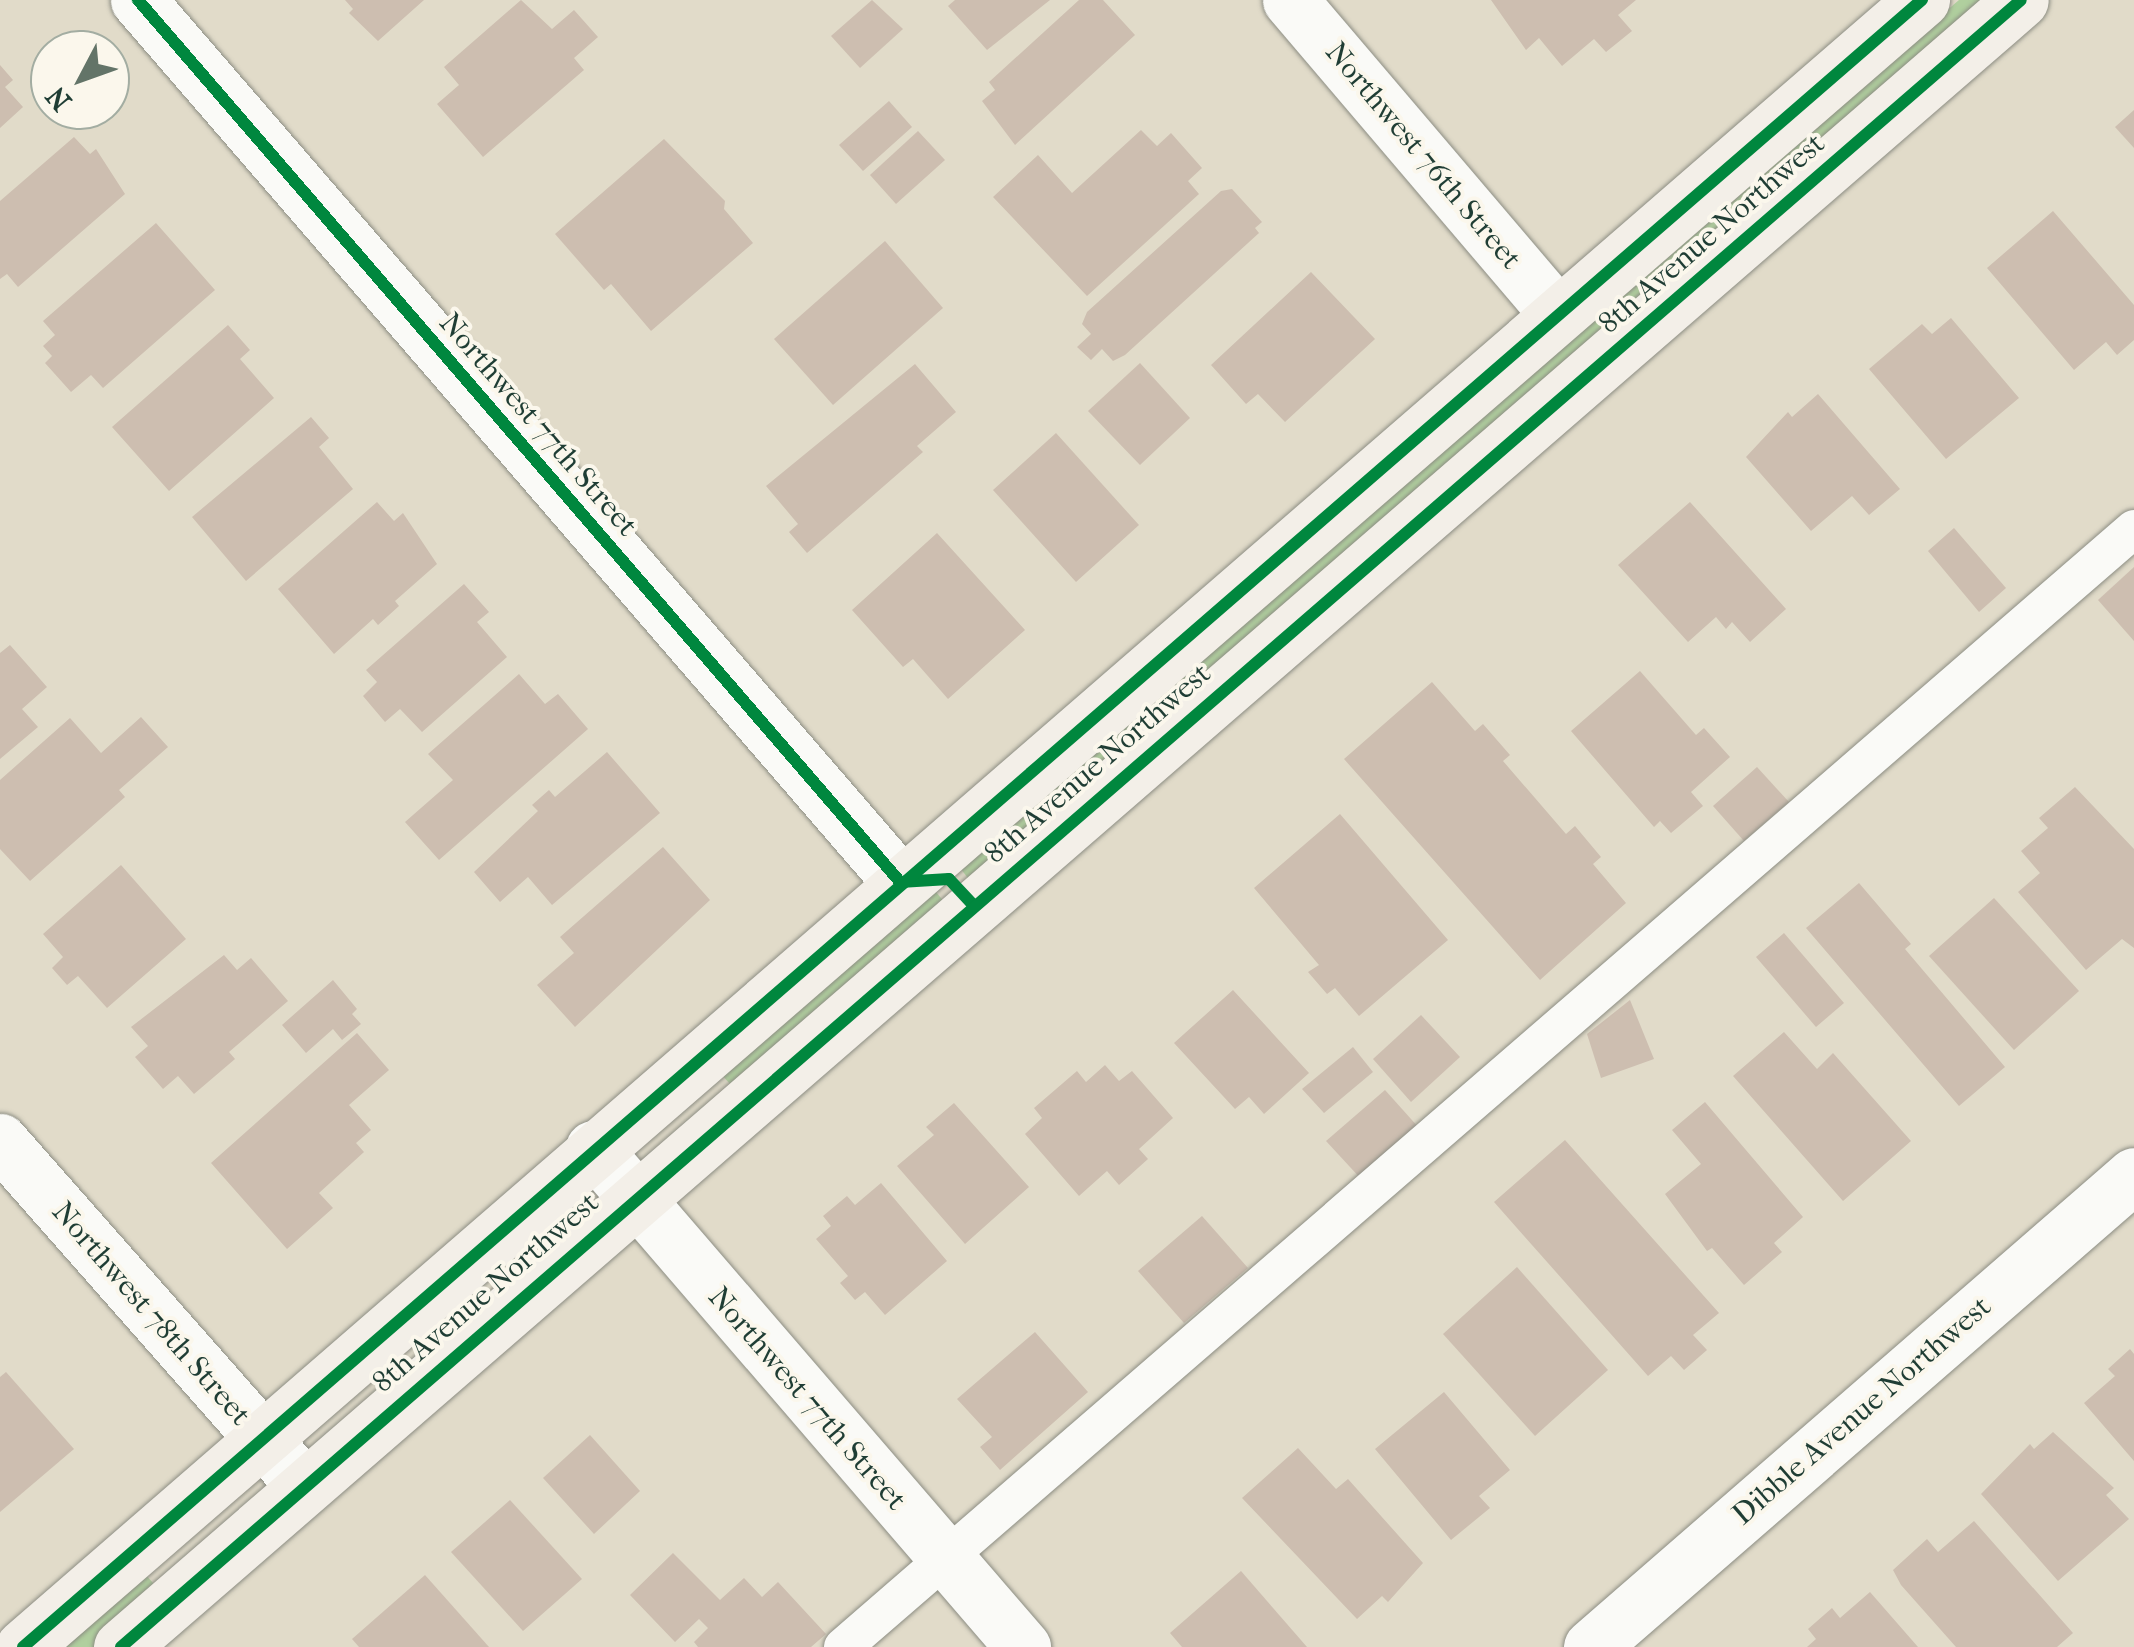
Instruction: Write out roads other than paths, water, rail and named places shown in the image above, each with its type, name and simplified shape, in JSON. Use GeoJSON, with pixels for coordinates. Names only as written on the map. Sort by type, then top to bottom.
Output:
{"type":"FeatureCollection","features":[{"type":"Feature","properties":{"kind":"main road","name":"8th Avenue Northwest"},"geometry":{"type":"LineString","coordinates":[[23,1647],[264,1441],[593,1148],[1922,0]]}},
{"type":"Feature","properties":{"kind":"main road","name":"8th Avenue Northwest"},"geometry":{"type":"LineString","coordinates":[[121,1647],[634,1197],[2021,0]]}},
{"type":"Feature","properties":{"kind":"street","name":"Northwest 77th Street"},"geometry":{"type":"LineString","coordinates":[[138,0],[900,882]]}},
{"type":"Feature","properties":{"kind":"street","name":"Northwest 76th Street"},"geometry":{"type":"LineString","coordinates":[[1290,0],[1556,313]]}},
{"type":"Feature","properties":{"kind":"street","name":"Northwest 78th Street"},"geometry":{"type":"LineString","coordinates":[[0,1141],[303,1485]]}},
{"type":"Feature","properties":{"kind":"street","name":"Northwest 77th Street"},"geometry":{"type":"LineString","coordinates":[[593,1148],[1023,1647]]}},
{"type":"Feature","properties":{"kind":"street","name":"Dibble Avenue Northwest"},"geometry":{"type":"LineString","coordinates":[[1590,1647],[2134,1175]]}},
{"type":"Feature","properties":{"kind":"lane"},"geometry":{"type":"LineString","coordinates":[[843,1647],[2134,529]]}}]}
